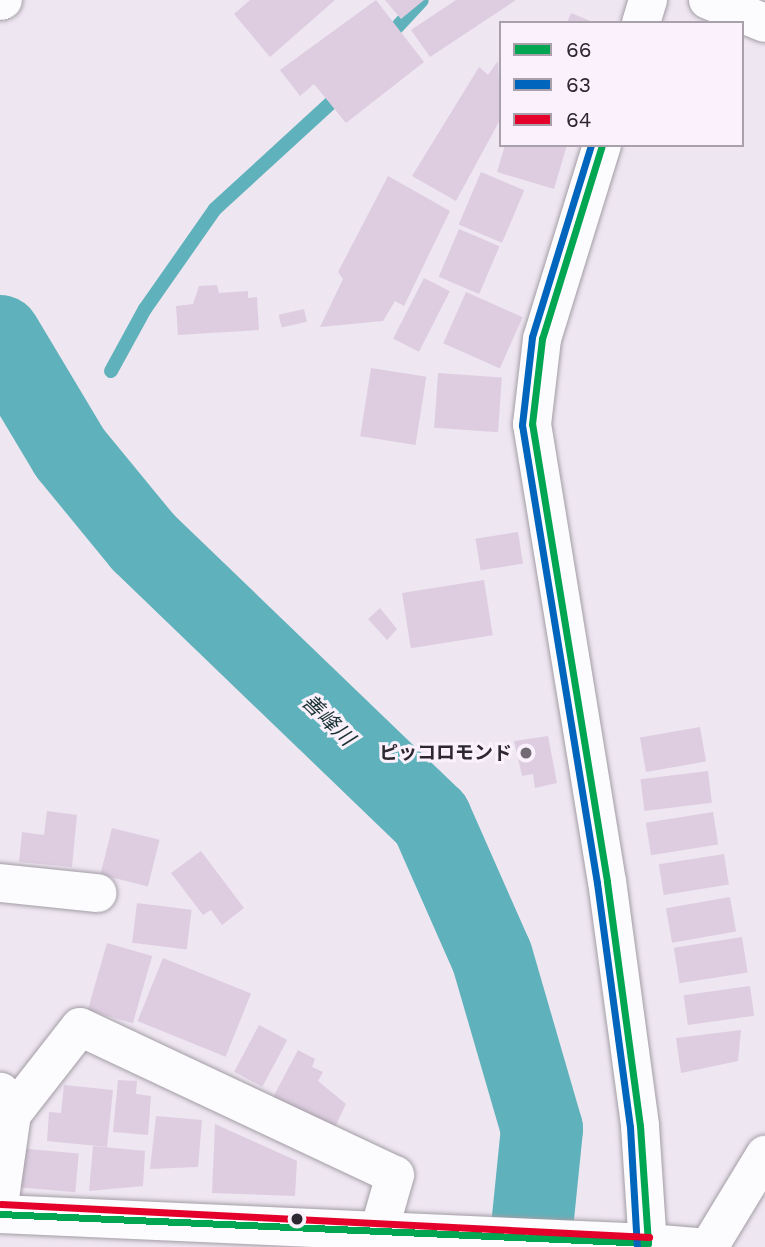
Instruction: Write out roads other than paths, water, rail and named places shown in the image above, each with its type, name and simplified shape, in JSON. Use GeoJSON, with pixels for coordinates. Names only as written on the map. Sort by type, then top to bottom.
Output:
{"type":"FeatureCollection","features":[{"type":"Feature","properties":{"kind":"street"},"geometry":{"type":"LineString","coordinates":[[642,21],[648,0]]}},
{"type":"Feature","properties":{"kind":"street"},"geometry":{"type":"LineString","coordinates":[[708,0],[765,23]]}},
{"type":"Feature","properties":{"kind":"street"},"geometry":{"type":"LineString","coordinates":[[601,147],[542,339],[532,424],[607,881],[640,1126],[648,1245]]}},
{"type":"Feature","properties":{"kind":"street"},"geometry":{"type":"LineString","coordinates":[[0,883],[97,893]]}},
{"type":"Feature","properties":{"kind":"street"},"geometry":{"type":"LineString","coordinates":[[0,1198],[6,1102],[80,1027],[395,1175],[405,1236]]}},
{"type":"Feature","properties":{"kind":"street"},"geometry":{"type":"LineString","coordinates":[[709,1247],[765,1155]]}},
{"type":"Feature","properties":{"kind":"street"},"geometry":{"type":"LineString","coordinates":[[0,1214],[254,1236],[405,1236],[696,1247]]}},
{"type":"Feature","properties":{"kind":"waterway"},"geometry":{"type":"LineString","coordinates":[[385,40],[422,0]]}},
{"type":"Feature","properties":{"kind":"waterway"},"geometry":{"type":"LineString","coordinates":[[111,371],[145,309],[215,209],[344,91]]}},
{"type":"Feature","properties":{"kind":"waterway","name":"善峰川"},"geometry":{"type":"LineString","coordinates":[[0,336],[70,453],[143,542],[431,819],[492,957],[542,1129],[530,1247]]}},
{"type":"Feature","properties":{"kind":"place","name":"ピッコロモンド"},"geometry":{"type":"Point","coordinates":[526,753]}}]}
